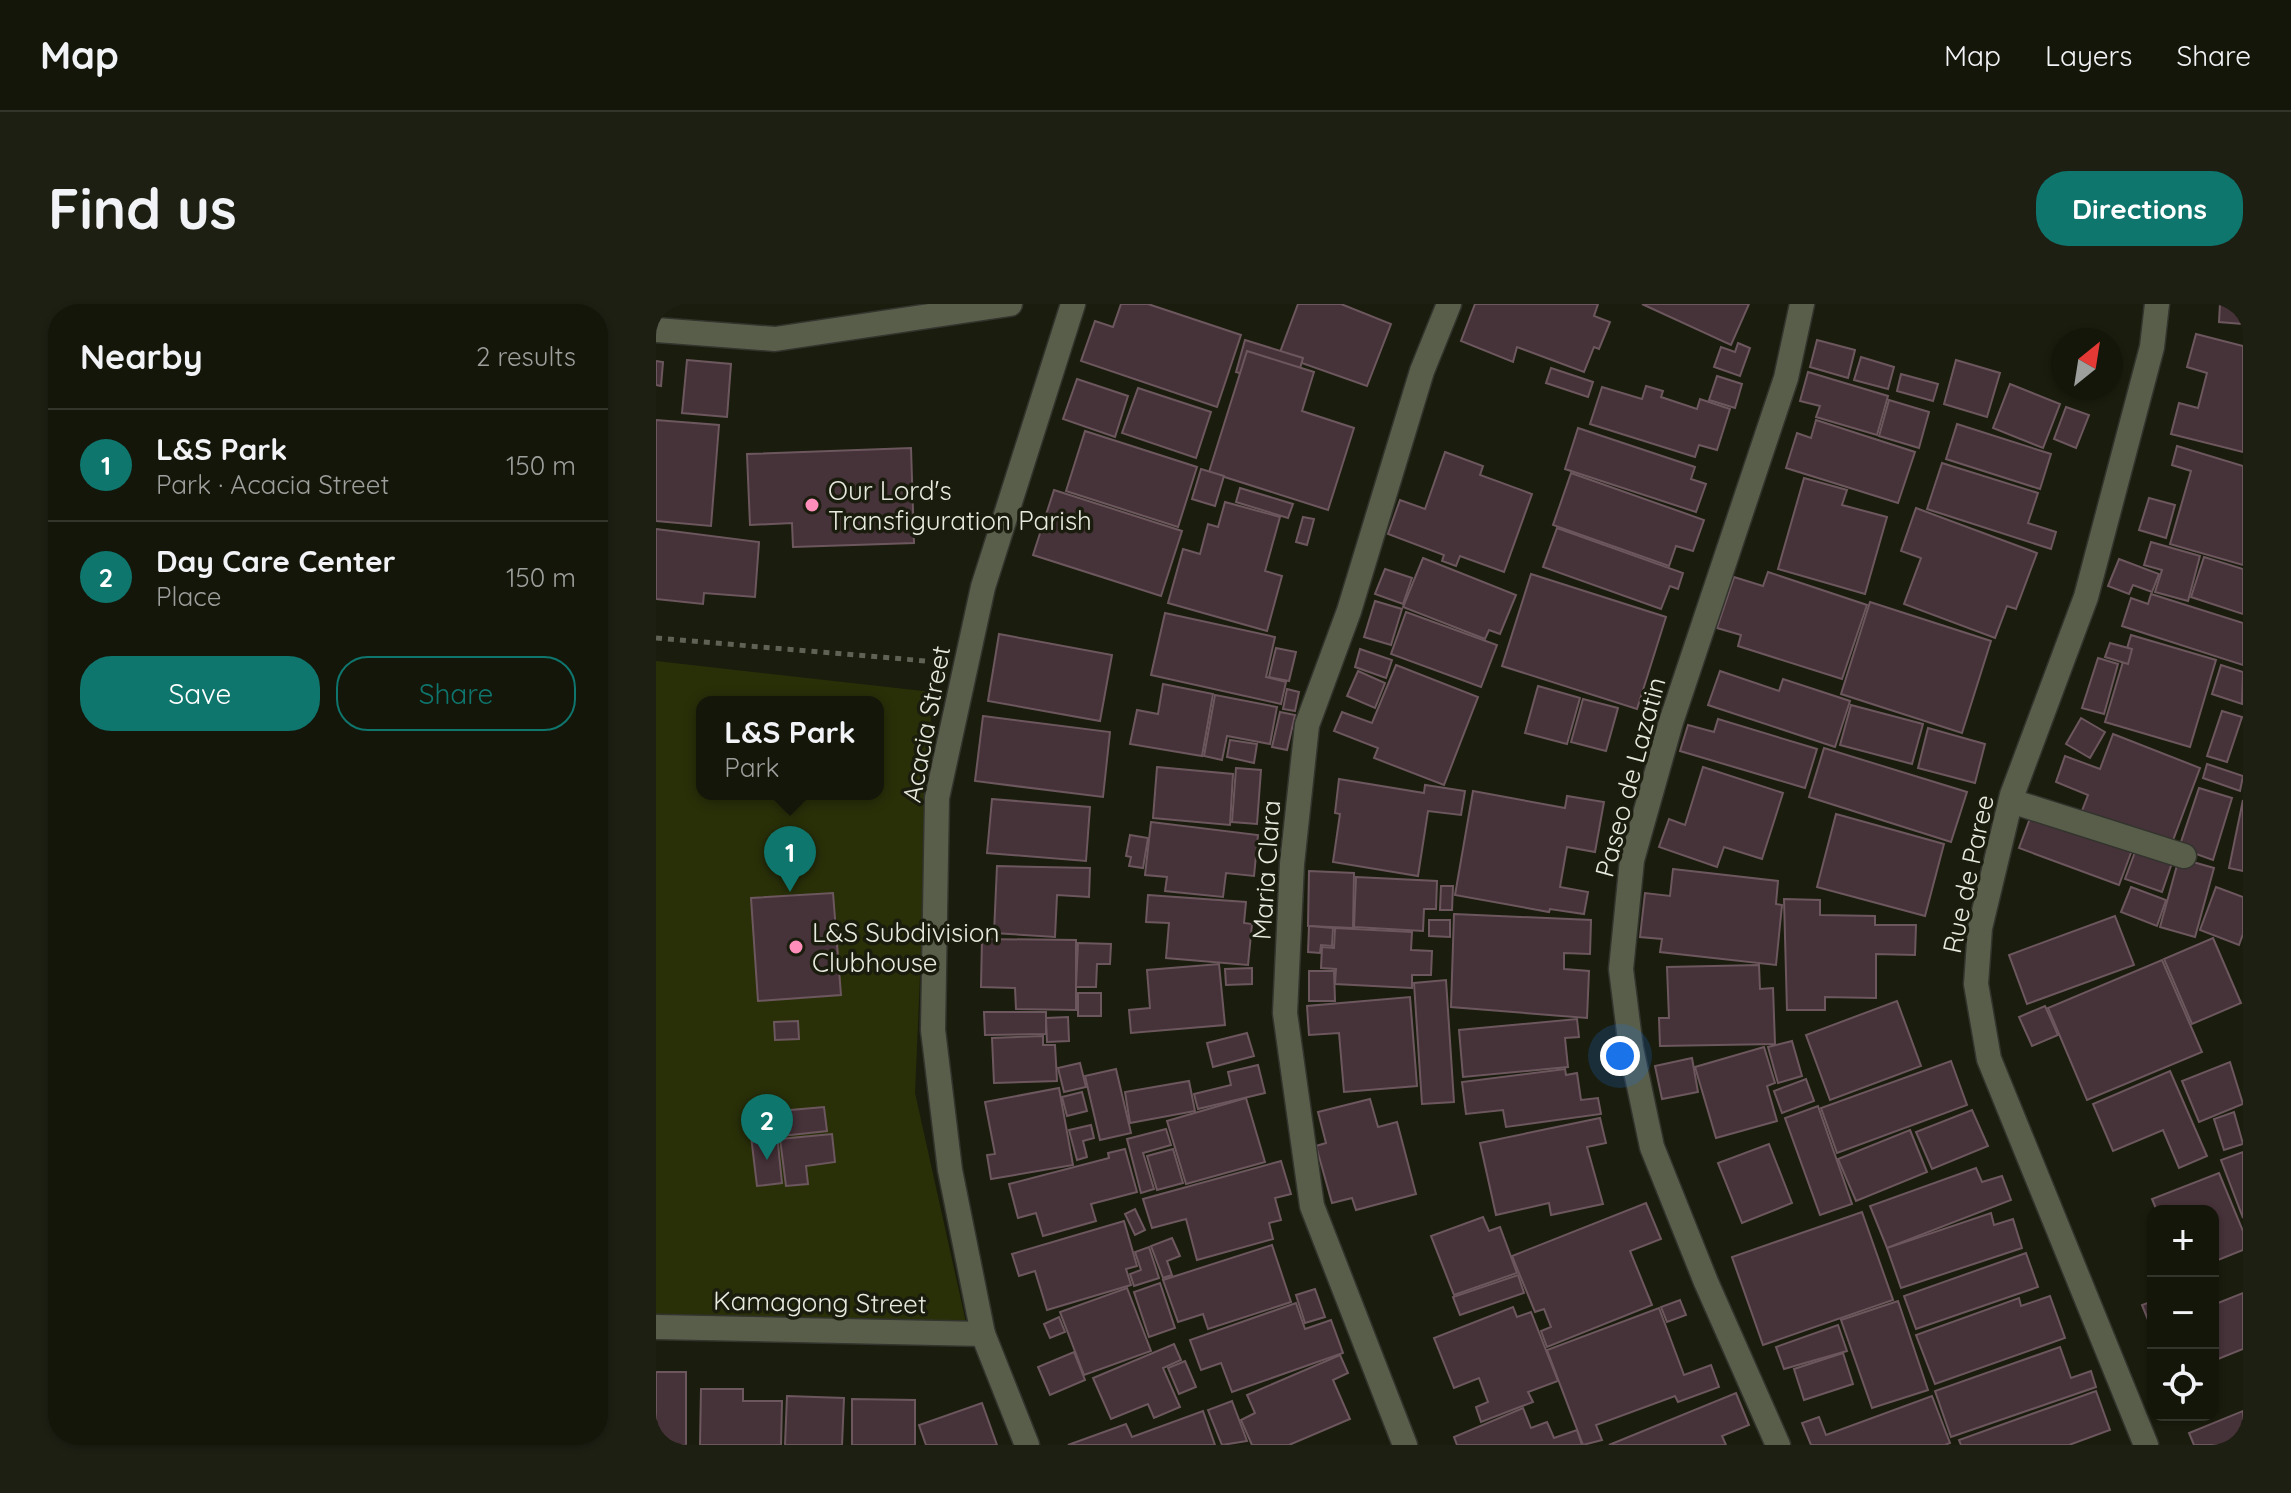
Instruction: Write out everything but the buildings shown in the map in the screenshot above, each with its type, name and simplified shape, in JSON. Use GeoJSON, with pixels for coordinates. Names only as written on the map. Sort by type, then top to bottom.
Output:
{"type":"FeatureCollection","features":[{"type":"Feature","properties":{"kind":"street"},"geometry":{"type":"LineString","coordinates":[[656,330],[775,339],[1010,304]]}},
{"type":"Feature","properties":{"kind":"street","name":"Acacia Street"},"geometry":{"type":"LineString","coordinates":[[1027,1445],[983,1334],[950,1170],[933,1030],[937,798],[983,587],[1073,304]]}},
{"type":"Feature","properties":{"kind":"street","name":"Maria Clara"},"geometry":{"type":"LineString","coordinates":[[1405,1445],[1312,1206],[1285,1013],[1292,864],[1307,725],[1349,611],[1422,371],[1449,304]]}},
{"type":"Feature","properties":{"kind":"street","name":"Paseo de Lazatin"},"geometry":{"type":"LineString","coordinates":[[1778,1445],[1706,1282],[1652,1147],[1631,1048],[1621,969],[1636,845],[1684,680],[1786,378],[1802,304]]}},
{"type":"Feature","properties":{"kind":"street","name":"Rue de Paree"},"geometry":{"type":"LineString","coordinates":[[2146,1445],[1989,1059],[1976,984],[1980,928],[2011,801],[2086,597],[2152,347],[2157,304]]}},
{"type":"Feature","properties":{"kind":"street"},"geometry":{"type":"LineString","coordinates":[[2011,801],[2184,856]]}},
{"type":"Feature","properties":{"kind":"street","name":"Kamagong Street"},"geometry":{"type":"LineString","coordinates":[[656,1327],[983,1334]]}},
{"type":"Feature","properties":{"kind":"path"},"geometry":{"type":"LineString","coordinates":[[656,638],[965,664]]}},
{"type":"Feature","properties":{"kind":"green space"},"geometry":{"type":"Polygon","coordinates":[[[656,661],[932,692],[915,1093],[969,1336],[656,1331],[656,661]]]}},
{"type":"Feature","properties":{"kind":"place","name":"Our Lord's Transfiguration Parish"},"geometry":{"type":"Point","coordinates":[812,505]}},
{"type":"Feature","properties":{"kind":"place","name":"L&S Park"},"geometry":{"type":"Point","coordinates":[790,892]}},
{"type":"Feature","properties":{"kind":"place","name":"L&S Subdivision Clubhouse"},"geometry":{"type":"Point","coordinates":[796,947]}},
{"type":"Feature","properties":{"kind":"place","name":"Day Care Center"},"geometry":{"type":"Point","coordinates":[767,1160]}}]}
